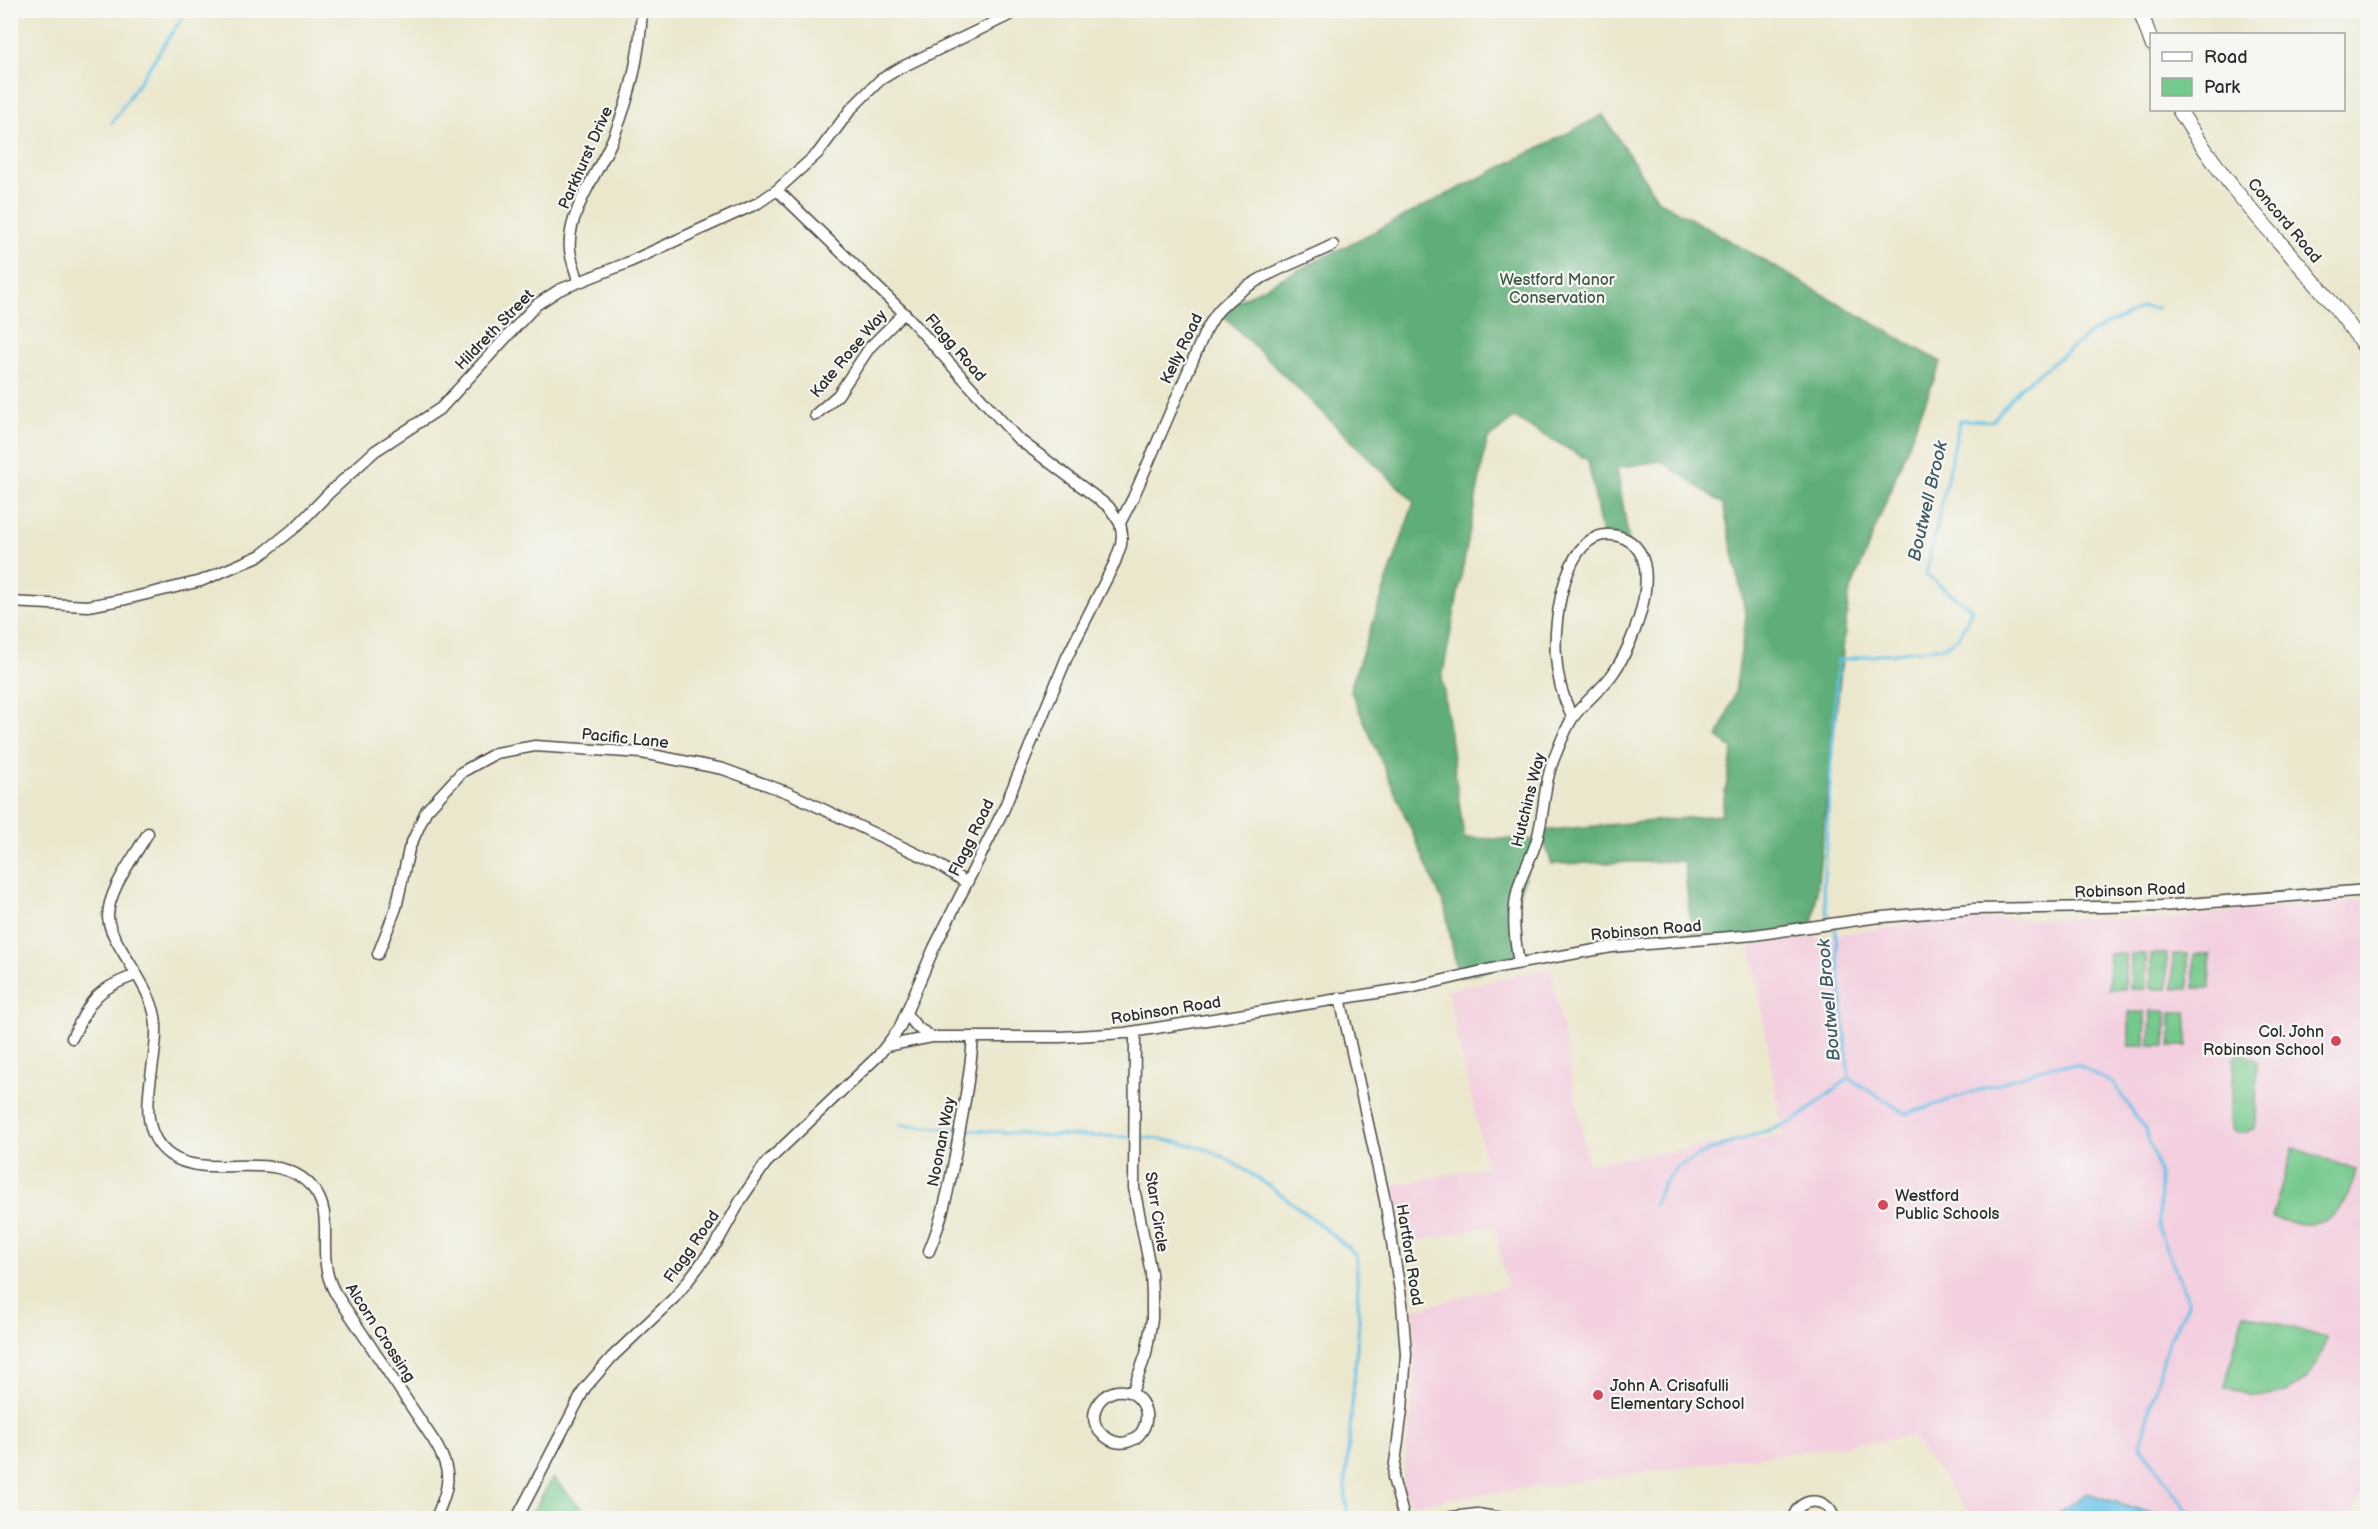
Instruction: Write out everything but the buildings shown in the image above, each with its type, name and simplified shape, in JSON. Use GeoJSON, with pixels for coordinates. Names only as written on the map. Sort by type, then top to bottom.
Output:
{"type":"FeatureCollection","features":[{"type":"Feature","properties":{"kind":"main road"},"geometry":{"type":"LineString","coordinates":[[2140,10],[2150,41]]}},
{"type":"Feature","properties":{"kind":"main road","name":"Concord Road"},"geometry":{"type":"LineString","coordinates":[[2180,111],[2234,188],[2336,307],[2367,352]]}},
{"type":"Feature","properties":{"kind":"street","name":"Parkhurst Drive"},"geometry":{"type":"LineString","coordinates":[[578,281],[570,249],[572,230],[578,209],[614,137],[628,98],[640,35],[642,10]]}},
{"type":"Feature","properties":{"kind":"street","name":"Hildreth Street"},"geometry":{"type":"LineString","coordinates":[[10,602],[88,606],[126,599],[201,582],[261,555],[297,526],[375,451],[441,408],[536,305],[578,281],[627,263],[732,217],[777,190],[818,153],[851,109],[880,80],[1020,10]]}},
{"type":"Feature","properties":{"kind":"street","name":"Flagg Road"},"geometry":{"type":"LineString","coordinates":[[517,1518],[585,1388],[612,1357],[674,1298],[687,1282],[718,1241],[742,1198],[766,1163],[886,1046],[906,1014],[934,948],[1003,811],[1067,657],[1115,562],[1122,534],[1120,523],[1109,507],[1032,450],[1003,425],[904,313],[777,190]]}},
{"type":"Feature","properties":{"kind":"street","name":"Kelly Road"},"geometry":{"type":"LineString","coordinates":[[1120,523],[1205,332],[1218,311],[1231,298],[1277,270],[1334,245]]}},
{"type":"Feature","properties":{"kind":"street","name":"Kate Rose Way"},"geometry":{"type":"LineString","coordinates":[[815,415],[838,395],[870,347],[904,313]]}},
{"type":"Feature","properties":{"kind":"street","name":"Hutchins Way"},"geometry":{"type":"LineString","coordinates":[[1519,963],[1514,926],[1517,892],[1537,840],[1550,769],[1572,717],[1613,674],[1629,646],[1643,606],[1645,573],[1642,558],[1635,546],[1616,536],[1595,538],[1579,551],[1567,577],[1559,603],[1555,627],[1556,659],[1561,689],[1572,717]]}},
{"type":"Feature","properties":{"kind":"street","name":"Pacific Lane"},"geometry":{"type":"LineString","coordinates":[[378,954],[396,908],[409,849],[426,811],[462,772],[496,753],[535,746],[642,753],[723,769],[789,792],[934,862],[967,884]]}},
{"type":"Feature","properties":{"kind":"street","name":"Alcorn Crossing"},"geometry":{"type":"LineString","coordinates":[[148,833],[118,884],[108,909],[110,928],[153,1010],[157,1027],[148,1105],[150,1125],[155,1138],[167,1153],[183,1162],[278,1168],[304,1179],[316,1192],[326,1216],[326,1263],[334,1291],[447,1464],[448,1485],[436,1518]]}},
{"type":"Feature","properties":{"kind":"street","name":"Robinson Road"},"geometry":{"type":"LineString","coordinates":[[886,1046],[932,1037],[1089,1037],[1135,1032],[1414,987],[1519,963],[1612,947],[1715,939],[1872,918],[1944,911],[2161,906],[2367,890]]}},
{"type":"Feature","properties":{"kind":"street"},"geometry":{"type":"LineString","coordinates":[[72,1038],[86,1010],[100,992],[115,982],[135,975]]}},
{"type":"Feature","properties":{"kind":"street","name":"Hartford Road"},"geometry":{"type":"LineString","coordinates":[[1340,998],[1385,1200],[1405,1322],[1406,1354],[1402,1410],[1393,1478],[1404,1518]]}},
{"type":"Feature","properties":{"kind":"street"},"geometry":{"type":"LineString","coordinates":[[906,1014],[918,1028],[932,1037]]}},
{"type":"Feature","properties":{"kind":"street","name":"Starr Circle"},"geometry":{"type":"LineString","coordinates":[[1132,1393],[1146,1354],[1152,1300],[1152,1279],[1134,1188],[1135,1032]]}},
{"type":"Feature","properties":{"kind":"street","name":"Noonan Way"},"geometry":{"type":"LineString","coordinates":[[929,1251],[941,1221],[959,1135],[971,1073],[973,1037]]}},
{"type":"Feature","properties":{"kind":"street"},"geometry":{"type":"LineString","coordinates":[[1116,1391],[1132,1393],[1141,1400],[1146,1410],[1143,1431],[1135,1438],[1125,1442],[1109,1440],[1100,1433],[1095,1423],[1095,1412],[1099,1402],[1106,1395],[1116,1391]]}},
{"type":"Feature","properties":{"kind":"street"},"geometry":{"type":"LineString","coordinates":[[1793,1518],[1800,1506],[1812,1501],[1821,1502],[1829,1508],[1834,1518]]}},
{"type":"Feature","properties":{"kind":"street"},"geometry":{"type":"LineString","coordinates":[[1444,1518],[1477,1514],[1502,1518]]}},
{"type":"Feature","properties":{"kind":"shaded area","name":"Westford Public Schools"},"geometry":{"type":"Polygon","coordinates":[[[2367,900],[2368,1469],[2352,1518],[1974,1518],[1911,1436],[1411,1504],[1402,1488],[1415,1379],[1414,1309],[1507,1286],[1494,1225],[1407,1243],[1394,1185],[1487,1167],[1447,990],[1551,968],[1588,1163],[1783,1135],[1751,946],[1935,921],[2178,918],[2253,909],[2367,900]]]}},
{"type":"Feature","properties":{"kind":"green space","name":"Westford Manor Conservation"},"geometry":{"type":"Polygon","coordinates":[[[1603,115],[1658,200],[1941,362],[1849,595],[1813,927],[1692,941],[1684,861],[1552,864],[1540,831],[1721,815],[1733,749],[1718,738],[1735,693],[1746,616],[1723,504],[1661,461],[1617,468],[1629,542],[1602,536],[1588,460],[1514,418],[1487,440],[1442,678],[1464,838],[1537,840],[1514,909],[1519,963],[1458,977],[1445,908],[1350,689],[1414,502],[1218,311],[1603,115]]]}},
{"type":"Feature","properties":{"kind":"green space"},"geometry":{"type":"Polygon","coordinates":[[[2109,954],[2125,954],[2125,989],[2109,989],[2109,954]]]}},
{"type":"Feature","properties":{"kind":"green space"},"geometry":{"type":"Polygon","coordinates":[[[2131,954],[2146,954],[2146,989],[2130,989],[2131,954]]]}},
{"type":"Feature","properties":{"kind":"green space"},"geometry":{"type":"Polygon","coordinates":[[[2151,954],[2167,954],[2167,989],[2151,989],[2151,954]]]}},
{"type":"Feature","properties":{"kind":"green space"},"geometry":{"type":"Polygon","coordinates":[[[2173,954],[2188,954],[2188,989],[2173,989],[2173,954]]]}},
{"type":"Feature","properties":{"kind":"green space"},"geometry":{"type":"Polygon","coordinates":[[[2194,954],[2210,954],[2210,988],[2194,988],[2194,954]]]}},
{"type":"Feature","properties":{"kind":"green space"},"geometry":{"type":"Polygon","coordinates":[[[2151,1011],[2166,1011],[2166,1046],[2150,1046],[2151,1011]]]}},
{"type":"Feature","properties":{"kind":"green space"},"geometry":{"type":"Polygon","coordinates":[[[2129,1012],[2145,1012],[2145,1046],[2129,1046],[2129,1012]]]}},
{"type":"Feature","properties":{"kind":"green space"},"geometry":{"type":"Polygon","coordinates":[[[2171,1012],[2187,1012],[2187,1046],[2171,1046],[2171,1012]]]}},
{"type":"Feature","properties":{"kind":"green space"},"geometry":{"type":"Polygon","coordinates":[[[2241,1053],[2255,1059],[2257,1063],[2256,1121],[2254,1129],[2246,1133],[2233,1131],[2230,1120],[2234,1060],[2241,1053]]]}},
{"type":"Feature","properties":{"kind":"green space"},"geometry":{"type":"Polygon","coordinates":[[[2293,1148],[2356,1170],[2345,1201],[2328,1219],[2304,1224],[2272,1217],[2293,1148]]]}},
{"type":"Feature","properties":{"kind":"green space"},"geometry":{"type":"Polygon","coordinates":[[[2243,1313],[2326,1338],[2311,1372],[2294,1388],[2271,1396],[2257,1396],[2225,1387],[2243,1313]]]}},
{"type":"Feature","properties":{"kind":"green space"},"geometry":{"type":"Polygon","coordinates":[[[553,1478],[591,1518],[529,1518],[553,1478]]]}},
{"type":"Feature","properties":{"kind":"water"},"geometry":{"type":"Polygon","coordinates":[[[2087,1493],[2166,1518],[2051,1518],[2087,1493]]]}},
{"type":"Feature","properties":{"kind":"waterway"},"geometry":{"type":"LineString","coordinates":[[112,123],[182,18],[185,10]]}},
{"type":"Feature","properties":{"kind":"waterway","name":"Boutwell Brook"},"geometry":{"type":"LineString","coordinates":[[1831,920],[1827,913],[1823,889],[1838,660],[1943,647],[1959,637],[1972,609],[1926,575],[1960,420],[1992,421],[2020,388],[2092,332],[2143,307],[2158,308]]}},
{"type":"Feature","properties":{"kind":"waterway","name":"Boutwell Brook"},"geometry":{"type":"LineString","coordinates":[[1835,926],[1849,1078],[1907,1114],[2054,1065],[2079,1065],[2114,1084],[2146,1131],[2160,1174],[2159,1231],[2189,1302],[2168,1342],[2140,1445],[2193,1518]]}},
{"type":"Feature","properties":{"kind":"waterway"},"geometry":{"type":"LineString","coordinates":[[1654,1205],[1663,1185],[1677,1167],[1710,1150],[1793,1122],[1849,1078]]}},
{"type":"Feature","properties":{"kind":"waterway"},"geometry":{"type":"LineString","coordinates":[[900,1125],[1042,1135],[1132,1137]]}},
{"type":"Feature","properties":{"kind":"waterway"},"geometry":{"type":"LineString","coordinates":[[1138,1137],[1191,1145],[1219,1155],[1273,1189],[1356,1254],[1359,1322],[1345,1489],[1348,1518]]}},
{"type":"Feature","properties":{"kind":"place","name":"Col. John Robinson School"},"geometry":{"type":"Point","coordinates":[2336,1041]}},
{"type":"Feature","properties":{"kind":"place","name":"Westford Public Schools"},"geometry":{"type":"Point","coordinates":[1883,1205]}},
{"type":"Feature","properties":{"kind":"place","name":"John A. Crisafulli Elementary School"},"geometry":{"type":"Point","coordinates":[1598,1395]}}]}
